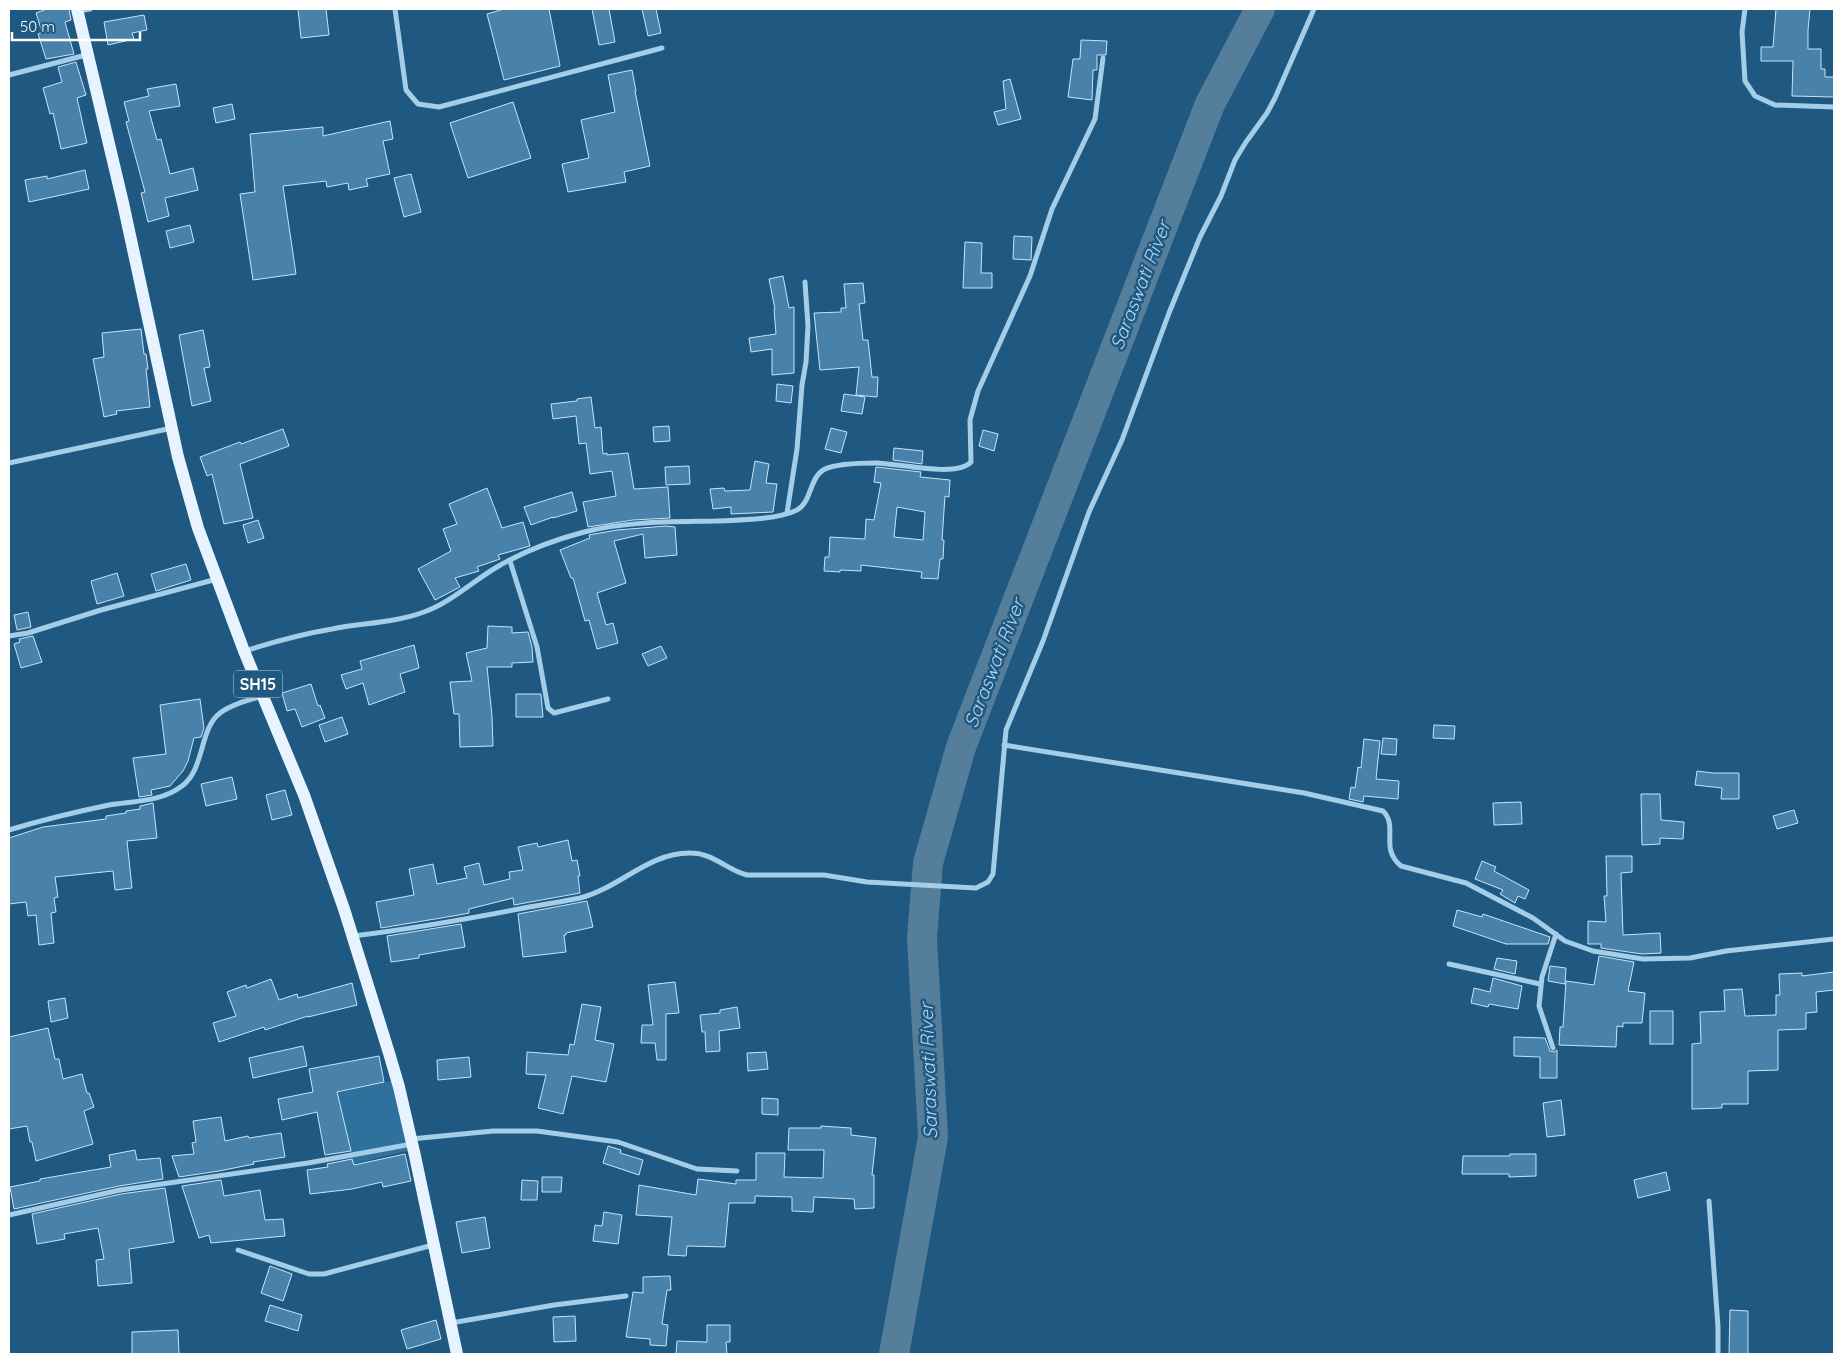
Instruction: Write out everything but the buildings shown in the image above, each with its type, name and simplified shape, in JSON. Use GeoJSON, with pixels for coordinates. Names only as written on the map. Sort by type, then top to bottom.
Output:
{"type":"FeatureCollection","features":[{"type":"Feature","properties":{"kind":"main road","name":"SH15"},"geometry":{"type":"LineString","coordinates":[[82,10],[89,54],[172,428],[198,528],[244,652],[304,795],[352,936],[399,1087],[457,1354]]}},
{"type":"Feature","properties":{"kind":"street"},"geometry":{"type":"LineString","coordinates":[[396,9],[406,90],[418,104],[439,107],[662,48]]}},
{"type":"Feature","properties":{"kind":"street"},"geometry":{"type":"LineString","coordinates":[[352,936],[406,929],[581,897],[613,884],[653,860],[690,853],[704,854],[739,873],[747,875],[824,875],[867,882],[976,888],[988,882],[993,874],[1006,730],[1043,641],[1089,512],[1122,440],[1169,313],[1200,237],[1221,196],[1235,160],[1275,98],[1314,9]]}},
{"type":"Feature","properties":{"kind":"street"},"geometry":{"type":"LineString","coordinates":[[1745,9],[1742,32],[1745,81],[1755,96],[1775,105],[1834,107]]}},
{"type":"Feature","properties":{"kind":"street"},"geometry":{"type":"LineString","coordinates":[[9,75],[89,54]]}},
{"type":"Feature","properties":{"kind":"street"},"geometry":{"type":"LineString","coordinates":[[244,652],[282,640],[332,628],[400,619],[425,612],[536,547],[576,534],[626,524],[753,520],[786,513],[798,509],[804,503],[815,479],[824,470],[832,467],[877,463],[906,468],[941,469],[968,466],[971,462],[970,420],[978,391],[1030,276],[1052,209],[1095,119],[1103,58]]}},
{"type":"Feature","properties":{"kind":"street"},"geometry":{"type":"LineString","coordinates":[[786,513],[797,449],[806,362],[808,326],[805,282]]}},
{"type":"Feature","properties":{"kind":"street"},"geometry":{"type":"LineString","coordinates":[[9,463],[172,428]]}},
{"type":"Feature","properties":{"kind":"street"},"geometry":{"type":"LineString","coordinates":[[510,561],[537,647],[548,708],[554,713],[608,699]]}},
{"type":"Feature","properties":{"kind":"street"},"geometry":{"type":"LineString","coordinates":[[9,636],[28,633],[101,610],[217,579]]}},
{"type":"Feature","properties":{"kind":"street"},"geometry":{"type":"LineString","coordinates":[[9,830],[110,805],[152,799],[170,794],[184,785],[195,770],[212,722],[220,713],[235,705],[263,696]]}},
{"type":"Feature","properties":{"kind":"street"},"geometry":{"type":"LineString","coordinates":[[1004,745],[1304,793],[1383,811],[1388,815],[1390,824],[1390,852],[1394,861],[1401,866],[1466,883],[1533,918],[1565,941],[1592,951],[1642,959],[1690,958],[1726,951],[1834,939]]}},
{"type":"Feature","properties":{"kind":"street"},"geometry":{"type":"LineString","coordinates":[[1553,1048],[1539,1006],[1540,984],[1556,934]]}},
{"type":"Feature","properties":{"kind":"street"},"geometry":{"type":"LineString","coordinates":[[1449,964],[1540,984]]}},
{"type":"Feature","properties":{"kind":"street"},"geometry":{"type":"LineString","coordinates":[[9,1215],[120,1190],[308,1162],[411,1141],[493,1131],[537,1131],[618,1142],[696,1170],[737,1171]]}},
{"type":"Feature","properties":{"kind":"street"},"geometry":{"type":"LineString","coordinates":[[1709,1201],[1718,1327],[1718,1354]]}},
{"type":"Feature","properties":{"kind":"street"},"geometry":{"type":"LineString","coordinates":[[238,1250],[309,1274],[324,1274],[434,1245]]}},
{"type":"Feature","properties":{"kind":"street"},"geometry":{"type":"LineString","coordinates":[[451,1324],[554,1305],[626,1296]]}},
{"type":"Feature","properties":{"kind":"shaded area"},"geometry":{"type":"Polygon","coordinates":[[[394,1080],[411,1150],[353,1164],[337,1093],[394,1080]]]}},
{"type":"Feature","properties":{"kind":"waterway","name":"Saraswati River"},"geometry":{"type":"LineString","coordinates":[[894,1354],[933,1137],[922,938],[928,863],[961,747],[1210,104],[1260,9]]}}]}
